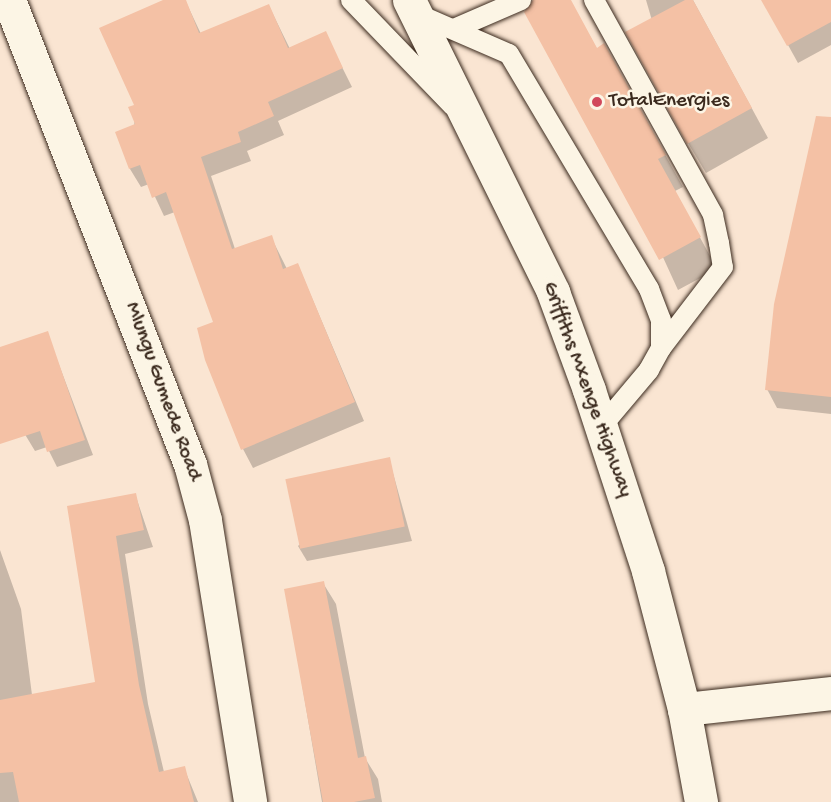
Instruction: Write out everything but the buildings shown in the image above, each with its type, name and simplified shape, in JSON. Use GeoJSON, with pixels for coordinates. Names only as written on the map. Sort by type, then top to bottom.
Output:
{"type":"FeatureCollection","features":[{"type":"Feature","properties":{"kind":"street","name":"Mlungu Gumede Road"},"geometry":{"type":"LineString","coordinates":[[9,0],[190,464],[205,520],[250,802]]}},
{"type":"Feature","properties":{"kind":"street","name":"Griffiths Mxenge Highway"},"geometry":{"type":"LineString","coordinates":[[413,7],[476,129],[553,292],[601,427],[648,571],[684,709],[701,802]]}},
{"type":"Feature","properties":{"kind":"street"},"geometry":{"type":"LineString","coordinates":[[684,709],[831,693]]}},
{"type":"Feature","properties":{"kind":"lane"},"geometry":{"type":"LineString","coordinates":[[351,0],[476,129]]}},
{"type":"Feature","properties":{"kind":"lane"},"geometry":{"type":"LineString","coordinates":[[454,29],[521,0]]}},
{"type":"Feature","properties":{"kind":"lane"},"geometry":{"type":"LineString","coordinates":[[594,0],[713,216],[723,267],[661,348],[650,370],[601,427]]}},
{"type":"Feature","properties":{"kind":"lane"},"geometry":{"type":"LineString","coordinates":[[413,7],[509,54],[528,77],[649,289],[661,320],[661,348]]}},
{"type":"Feature","properties":{"kind":"place","name":"TotalEnergies"},"geometry":{"type":"Point","coordinates":[597,102]}}]}
